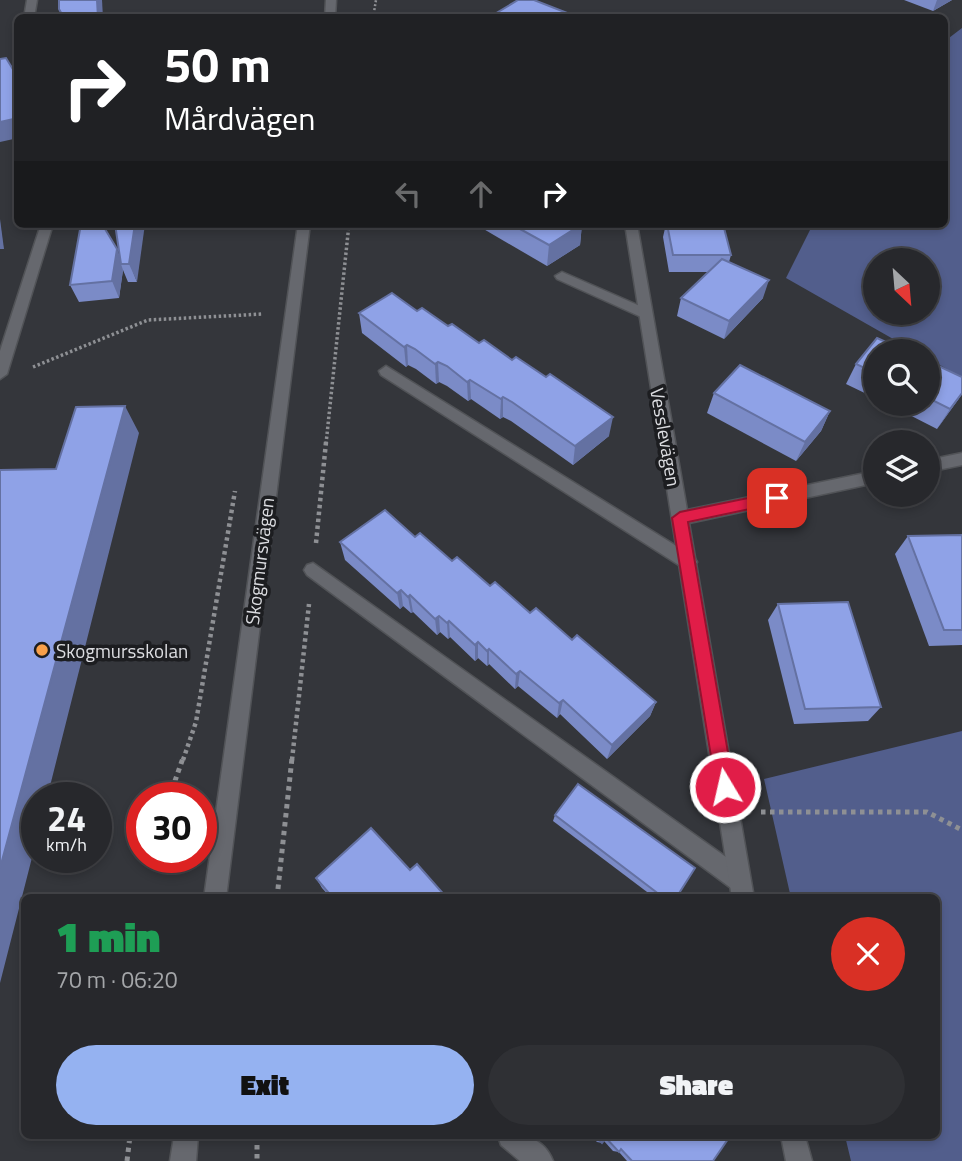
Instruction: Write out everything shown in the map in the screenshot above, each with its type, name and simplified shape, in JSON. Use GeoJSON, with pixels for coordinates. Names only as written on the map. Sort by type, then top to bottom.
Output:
{"type":"FeatureCollection","features":[{"type":"Feature","properties":{"kind":"street"},"geometry":{"type":"LineString","coordinates":[[0,374],[46,228]]}},
{"type":"Feature","properties":{"kind":"street","name":"Skogmursvägen"},"geometry":{"type":"LineString","coordinates":[[216,894],[303,228]]}},
{"type":"Feature","properties":{"kind":"street","name":"Vesslevägen"},"geometry":{"type":"LineString","coordinates":[[632,228],[741,889]]}},
{"type":"Feature","properties":{"kind":"street"},"geometry":{"type":"LineString","coordinates":[[562,276],[644,313]]}},
{"type":"Feature","properties":{"kind":"street"},"geometry":{"type":"LineString","coordinates":[[386,371],[688,562]]}},
{"type":"Feature","properties":{"kind":"street"},"geometry":{"type":"LineString","coordinates":[[940,464],[962,459]]}},
{"type":"Feature","properties":{"kind":"street"},"geometry":{"type":"LineString","coordinates":[[680,518],[863,480]]}},
{"type":"Feature","properties":{"kind":"street"},"geometry":{"type":"LineString","coordinates":[[313,570],[741,889]]}},
{"type":"Feature","properties":{"kind":"street"},"geometry":{"type":"LineString","coordinates":[[183,1161],[186,1139]]}},
{"type":"Feature","properties":{"kind":"street"},"geometry":{"type":"LineString","coordinates":[[514,1139],[540,1161]]}},
{"type":"Feature","properties":{"kind":"street"},"geometry":{"type":"LineString","coordinates":[[794,1139],[799,1161]]}},
{"type":"Feature","properties":{"kind":"path"},"geometry":{"type":"LineString","coordinates":[[25,371],[148,320],[266,314],[263,327]]}},
{"type":"Feature","properties":{"kind":"path"},"geometry":{"type":"LineString","coordinates":[[175,782],[196,722],[236,491]]}},
{"type":"Feature","properties":{"kind":"path"},"geometry":{"type":"LineString","coordinates":[[729,812],[927,812],[962,830]]}},
{"type":"Feature","properties":{"kind":"path"},"geometry":{"type":"LineString","coordinates":[[127,1161],[130,1139]]}},
{"type":"Feature","properties":{"kind":"path"},"geometry":{"type":"LineString","coordinates":[[257,1139],[257,1161]]}},
{"type":"Feature","properties":{"kind":"shaded area"},"geometry":{"type":"Polygon","coordinates":[[[962,28],[962,378],[940,365],[940,339],[893,339],[870,326],[940,326],[940,248],[863,248],[863,322],[786,278],[811,228],[948,228],[948,39],[962,28]]]}},
{"type":"Feature","properties":{"kind":"shaded area"},"geometry":{"type":"Polygon","coordinates":[[[962,731],[962,1161],[851,1161],[846,1139],[940,1139],[940,894],[790,894],[764,779],[962,731]]]}},
{"type":"Feature","properties":{"kind":"building"},"geometry":{"type":"Polygon","coordinates":[[[59,0],[97,0],[98,14],[62,14],[59,0]]]}},
{"type":"Feature","properties":{"kind":"building"},"geometry":{"type":"Polygon","coordinates":[[[518,0],[534,0],[570,14],[495,14],[518,0]]]}},
{"type":"Feature","properties":{"kind":"building"},"geometry":{"type":"Polygon","coordinates":[[[6,58],[14,71],[14,119],[0,122],[0,59],[6,58]]]}},
{"type":"Feature","properties":{"kind":"building"},"geometry":{"type":"Polygon","coordinates":[[[80,228],[104,228],[117,249],[112,281],[70,285],[80,228]]]}},
{"type":"Feature","properties":{"kind":"building"},"geometry":{"type":"Polygon","coordinates":[[[116,228],[134,228],[129,264],[121,264],[116,228]]]}},
{"type":"Feature","properties":{"kind":"building"},"geometry":{"type":"Polygon","coordinates":[[[518,228],[576,228],[549,245],[518,228]]]}},
{"type":"Feature","properties":{"kind":"building"},"geometry":{"type":"Polygon","coordinates":[[[668,228],[724,228],[731,255],[673,255],[668,228]]]}},
{"type":"Feature","properties":{"kind":"building"},"geometry":{"type":"Polygon","coordinates":[[[722,259],[769,280],[729,321],[681,298],[722,259]]]}},
{"type":"Feature","properties":{"kind":"building"},"geometry":{"type":"Polygon","coordinates":[[[392,293],[417,311],[422,308],[479,343],[484,340],[512,360],[516,357],[546,377],[550,374],[613,417],[575,446],[512,402],[503,397],[501,399],[470,380],[467,382],[447,366],[438,362],[435,364],[415,349],[407,345],[404,347],[359,313],[392,293]]]}},
{"type":"Feature","properties":{"kind":"building"},"geometry":{"type":"Polygon","coordinates":[[[863,355],[863,367],[856,364],[863,355]]]}},
{"type":"Feature","properties":{"kind":"building"},"geometry":{"type":"Polygon","coordinates":[[[740,365],[830,411],[805,442],[714,393],[740,365]]]}},
{"type":"Feature","properties":{"kind":"building"},"geometry":{"type":"Polygon","coordinates":[[[940,367],[962,377],[962,393],[950,409],[940,404],[940,367]]]}},
{"type":"Feature","properties":{"kind":"building","name":"Skogmursskolan"},"geometry":{"type":"Polygon","coordinates":[[[125,406],[23,782],[21,782],[0,868],[0,470],[56,469],[76,407],[125,406]]]}},
{"type":"Feature","properties":{"kind":"building"},"geometry":{"type":"Polygon","coordinates":[[[385,510],[415,537],[420,533],[452,561],[457,557],[490,586],[495,582],[530,613],[536,608],[572,640],[577,635],[656,702],[612,745],[563,700],[559,703],[520,671],[516,674],[489,649],[487,651],[478,642],[475,645],[449,621],[447,623],[439,616],[435,619],[410,595],[408,597],[401,590],[397,593],[340,542],[385,510]]]}},
{"type":"Feature","properties":{"kind":"building"},"geometry":{"type":"Polygon","coordinates":[[[962,535],[962,630],[944,630],[908,536],[962,535]]]}},
{"type":"Feature","properties":{"kind":"building"},"geometry":{"type":"Polygon","coordinates":[[[848,602],[881,707],[805,709],[778,604],[848,602]]]}},
{"type":"Feature","properties":{"kind":"building"},"geometry":{"type":"Polygon","coordinates":[[[578,784],[695,868],[679,894],[659,894],[555,815],[578,784]]]}},
{"type":"Feature","properties":{"kind":"building"},"geometry":{"type":"Polygon","coordinates":[[[371,828],[410,870],[417,864],[443,894],[330,894],[316,878],[371,828]]]}},
{"type":"Feature","properties":{"kind":"building"},"geometry":{"type":"Polygon","coordinates":[[[607,1139],[728,1139],[713,1161],[632,1161],[621,1149],[619,1152],[607,1139]]]}},
{"type":"Feature","properties":{"kind":"place","name":"Skogmursskolan"},"geometry":{"type":"Point","coordinates":[42,650]}},
{"type":"Feature","properties":{"kind":"route"},"geometry":{"type":"LineString","coordinates":[[725,787],[680,518],[777,498]]}}]}
